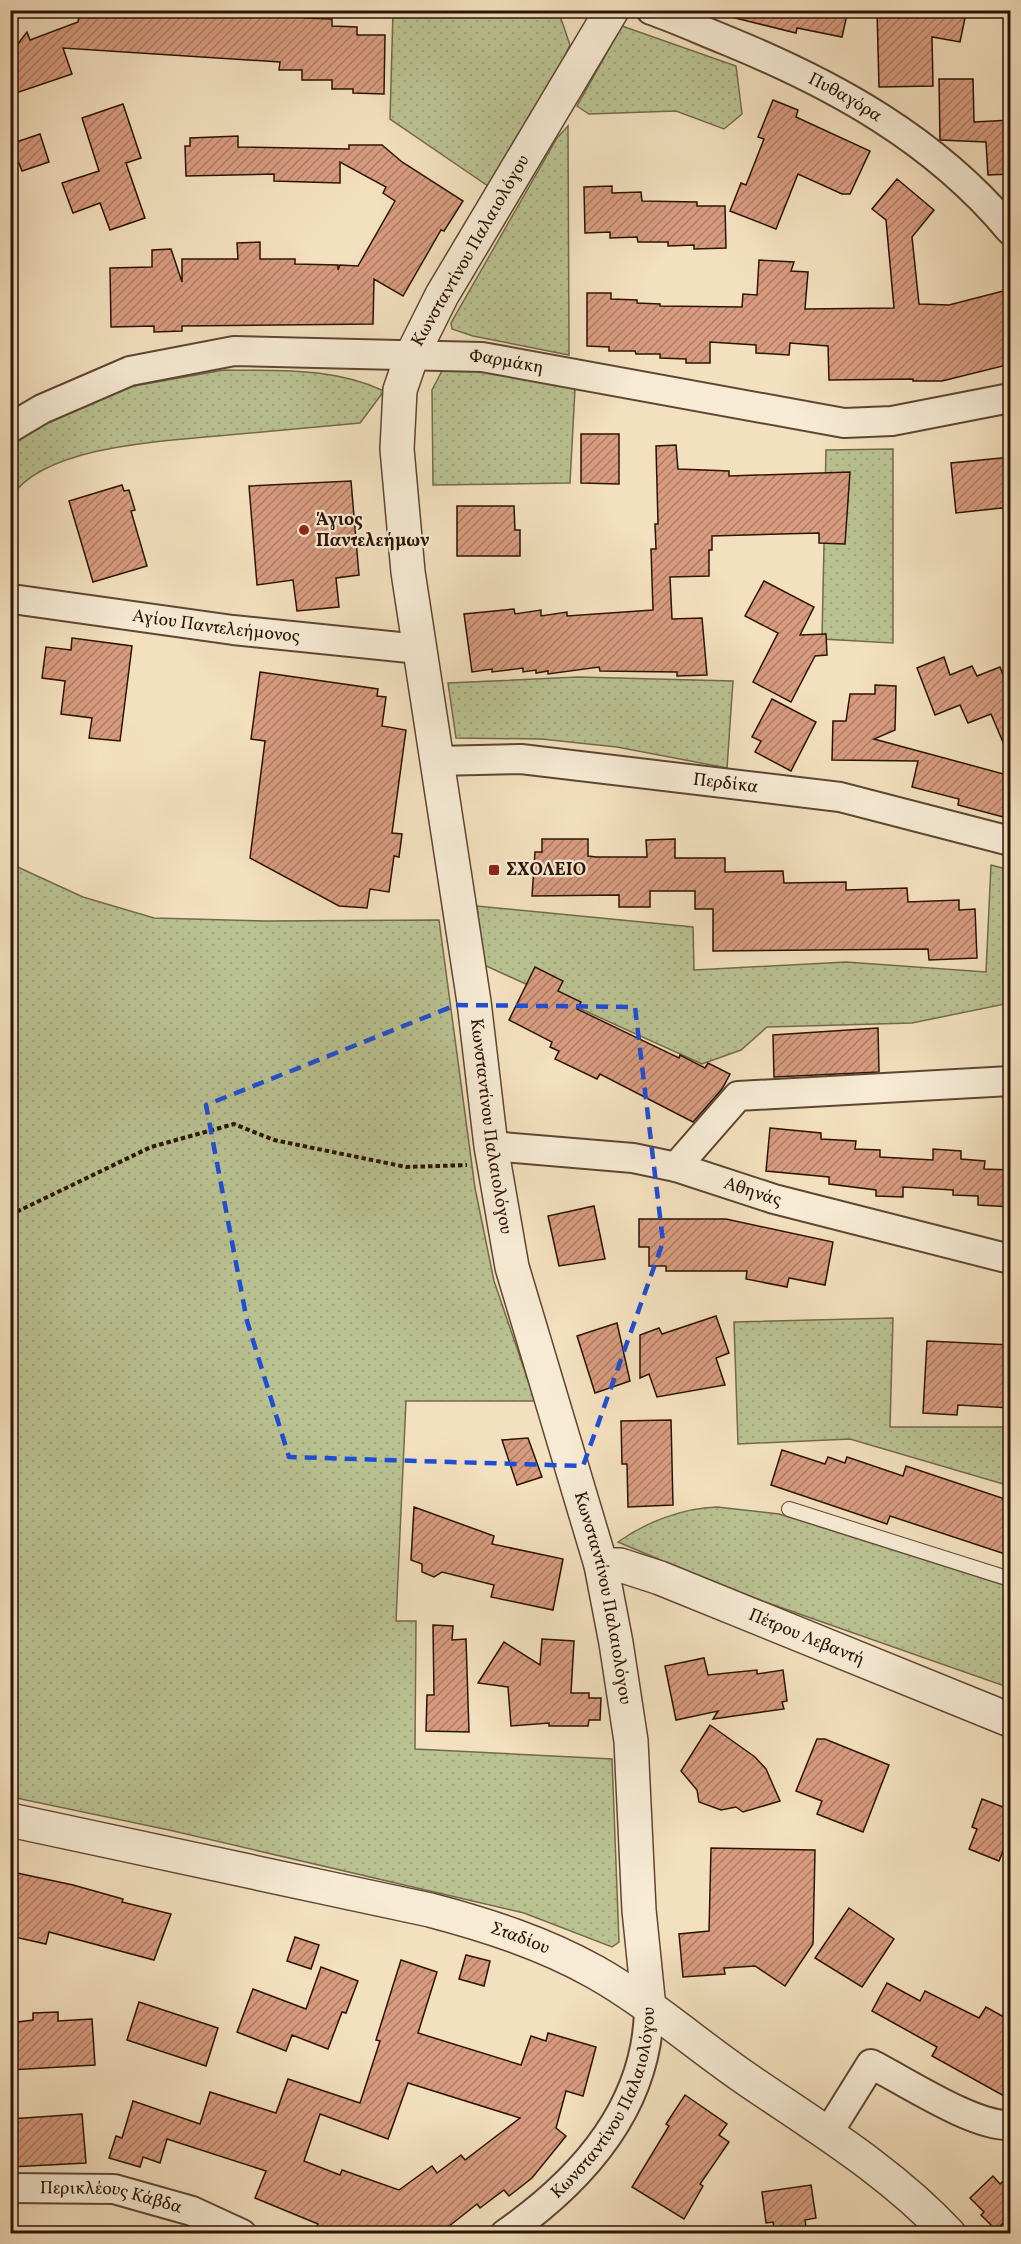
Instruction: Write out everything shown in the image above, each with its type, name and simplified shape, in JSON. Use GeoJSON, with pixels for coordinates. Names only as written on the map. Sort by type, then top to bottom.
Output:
{"type":"FeatureCollection","features":[{"type":"Feature","properties":{"kind":"street","name":"Κωνσταντίνου Παλαιολόγου"},"geometry":{"type":"LineString","coordinates":[[505,2234],[562,2189],[587,2164],[602,2144],[627,2098],[645,2056],[649,2008],[640,1921],[631,1741],[601,1565],[512,1267],[493,1155],[474,1002],[408,572],[397,449],[400,390],[412,355],[442,295],[612,10]]}},
{"type":"Feature","properties":{"kind":"street","name":"Πυθαγόρα"},"geometry":{"type":"LineString","coordinates":[[651,10],[753,51],[849,96],[898,128],[957,174],[1011,230]]}},
{"type":"Feature","properties":{"kind":"street","name":"Φαρμάκη"},"geometry":{"type":"LineString","coordinates":[[10,428],[42,409],[130,371],[234,351],[462,355],[510,361],[844,423],[892,421],[1011,398]]}},
{"type":"Feature","properties":{"kind":"street","name":"Αγίου Παντελεήμονος"},"geometry":{"type":"LineString","coordinates":[[12,599],[233,630],[419,649]]}},
{"type":"Feature","properties":{"kind":"street","name":"Περδίκα"},"geometry":{"type":"LineString","coordinates":[[436,761],[521,759],[840,797],[1011,841]]}},
{"type":"Feature","properties":{"kind":"street"},"geometry":{"type":"LineString","coordinates":[[676,1167],[738,1096],[1011,1081]]}},
{"type":"Feature","properties":{"kind":"street","name":"Αθηνάς"},"geometry":{"type":"LineString","coordinates":[[493,1155],[633,1158],[676,1167],[774,1199],[1011,1259]]}},
{"type":"Feature","properties":{"kind":"street","name":"Πέτρου Λεβαντή"},"geometry":{"type":"LineString","coordinates":[[601,1565],[620,1565],[660,1578],[1011,1720]]}},
{"type":"Feature","properties":{"kind":"street","name":"Σταδίου"},"geometry":{"type":"LineString","coordinates":[[10,1820],[471,1921],[521,1938],[566,1957],[612,1982],[828,2133],[900,2187],[949,2234]]}},
{"type":"Feature","properties":{"kind":"street"},"geometry":{"type":"LineString","coordinates":[[828,2133],[872,2064],[973,2116],[997,2125],[1011,2125]]}},
{"type":"Feature","properties":{"kind":"street","name":"Περικλέους Κάβδα"},"geometry":{"type":"LineString","coordinates":[[10,2188],[114,2190],[192,2211],[242,2234]]}},
{"type":"Feature","properties":{"kind":"lane"},"geometry":{"type":"LineString","coordinates":[[789,1509],[1011,1579]]}},
{"type":"Feature","properties":{"kind":"path"},"geometry":{"type":"LineString","coordinates":[[10,1215],[151,1147],[234,1124],[274,1140],[406,1167],[493,1155]]}},
{"type":"Feature","properties":{"kind":"highlighted area"},"geometry":{"type":"Polygon","coordinates":[[[456,1005],[635,1007],[663,1242],[583,1466],[289,1457],[247,1321],[206,1105],[456,1005]]]}},
{"type":"Feature","properties":{"kind":"green space"},"geometry":{"type":"Polygon","coordinates":[[[553,10],[559,13],[570,45],[550,87],[488,186],[390,119],[393,11],[553,10]]]}},
{"type":"Feature","properties":{"kind":"green space"},"geometry":{"type":"Polygon","coordinates":[[[622,26],[736,66],[742,114],[724,129],[676,111],[589,114],[577,106],[622,26]]]}},
{"type":"Feature","properties":{"kind":"green space"},"geometry":{"type":"Polygon","coordinates":[[[568,126],[569,355],[473,336],[452,329],[451,323],[557,138],[568,126]]]}},
{"type":"Feature","properties":{"kind":"green space"},"geometry":{"type":"Polygon","coordinates":[[[467,369],[539,380],[575,389],[570,483],[433,485],[432,390],[442,371],[467,369]]]}},
{"type":"Feature","properties":{"kind":"green space"},"geometry":{"type":"Polygon","coordinates":[[[224,370],[325,374],[365,383],[384,391],[360,423],[111,448],[52,466],[28,479],[11,497],[11,442],[54,417],[128,387],[224,370]]]}},
{"type":"Feature","properties":{"kind":"green space"},"geometry":{"type":"Polygon","coordinates":[[[893,449],[893,643],[822,639],[826,450],[893,449]]]}},
{"type":"Feature","properties":{"kind":"green space"},"geometry":{"type":"Polygon","coordinates":[[[578,677],[733,681],[727,768],[617,747],[541,739],[456,738],[448,683],[578,677]]]}},
{"type":"Feature","properties":{"kind":"green space"},"geometry":{"type":"Polygon","coordinates":[[[11,864],[83,897],[154,918],[267,921],[439,920],[475,1188],[494,1281],[535,1401],[406,1401],[396,1621],[416,1621],[415,1749],[612,1759],[619,1942],[612,1947],[524,1913],[169,1830],[11,1797],[11,864]]]}},
{"type":"Feature","properties":{"kind":"green space"},"geometry":{"type":"Polygon","coordinates":[[[991,865],[1010,870],[1010,1003],[912,1023],[767,1027],[741,1050],[702,1064],[484,965],[477,906],[693,927],[694,970],[846,962],[986,972],[991,865]]]}},
{"type":"Feature","properties":{"kind":"green space"},"geometry":{"type":"Polygon","coordinates":[[[893,1318],[890,1427],[1010,1427],[1010,1486],[850,1439],[738,1444],[734,1322],[893,1318]]]}},
{"type":"Feature","properties":{"kind":"green space"},"geometry":{"type":"Polygon","coordinates":[[[717,1507],[779,1514],[1010,1587],[1010,1688],[734,1591],[618,1542],[640,1528],[665,1517],[691,1510],[717,1507]]]}},
{"type":"Feature","properties":{"kind":"building"},"geometry":{"type":"Polygon","coordinates":[[[98,10],[306,10],[305,18],[332,19],[332,26],[357,27],[357,35],[385,35],[384,94],[353,93],[353,89],[332,89],[332,80],[302,80],[302,70],[279,70],[280,62],[63,48],[72,74],[10,95],[10,54],[27,32],[30,40],[78,22],[79,17],[97,18],[98,10]]]}},
{"type":"Feature","properties":{"kind":"building"},"geometry":{"type":"Polygon","coordinates":[[[736,10],[848,10],[842,37],[797,28],[796,33],[735,18],[736,10]]]}},
{"type":"Feature","properties":{"kind":"building"},"geometry":{"type":"Polygon","coordinates":[[[877,10],[966,13],[960,42],[932,37],[933,86],[879,87],[877,10]]]}},
{"type":"Feature","properties":{"kind":"building"},"geometry":{"type":"Polygon","coordinates":[[[939,79],[973,79],[974,122],[1011,120],[1011,174],[988,175],[986,142],[940,140],[939,79]]]}},
{"type":"Feature","properties":{"kind":"building"},"geometry":{"type":"Polygon","coordinates":[[[773,100],[798,110],[796,117],[870,151],[850,194],[842,194],[798,174],[776,229],[730,211],[741,183],[746,185],[764,139],[758,137],[773,100]]]}},
{"type":"Feature","properties":{"kind":"building"},"geometry":{"type":"Polygon","coordinates":[[[123,104],[141,158],[126,163],[145,218],[110,230],[100,203],[73,213],[62,183],[99,171],[82,118],[123,104]]]}},
{"type":"Feature","properties":{"kind":"building"},"geometry":{"type":"Polygon","coordinates":[[[40,134],[49,162],[22,171],[19,163],[10,165],[10,144],[40,134]]]}},
{"type":"Feature","properties":{"kind":"building"},"geometry":{"type":"Polygon","coordinates":[[[238,136],[238,147],[349,149],[349,145],[382,145],[402,162],[463,201],[444,231],[441,230],[403,296],[374,279],[373,324],[182,326],[182,331],[154,332],[154,326],[111,327],[110,268],[152,267],[152,250],[171,249],[182,282],[182,259],[238,259],[237,243],[260,242],[260,259],[295,259],[295,264],[338,265],[338,270],[340,265],[358,266],[395,201],[383,193],[386,187],[340,162],[340,183],[274,181],[274,174],[186,176],[185,146],[190,146],[190,138],[238,136]]]}},
{"type":"Feature","properties":{"kind":"building"},"geometry":{"type":"Polygon","coordinates":[[[897,179],[934,210],[912,237],[919,304],[949,305],[1011,289],[1011,364],[942,381],[829,380],[828,346],[790,343],[789,355],[756,353],[756,345],[710,342],[710,363],[686,363],[686,359],[660,358],[660,354],[636,354],[635,351],[609,351],[609,347],[587,346],[587,293],[611,293],[611,299],[637,300],[637,303],[660,304],[660,306],[742,307],[743,294],[757,295],[759,260],[794,262],[791,271],[808,272],[805,309],[894,308],[886,220],[872,209],[897,179]]]}},
{"type":"Feature","properties":{"kind":"building"},"geometry":{"type":"Polygon","coordinates":[[[612,186],[612,193],[641,192],[642,201],[697,202],[697,206],[725,206],[726,248],[694,249],[694,245],[668,246],[668,242],[638,242],[637,237],[610,238],[610,232],[585,233],[584,187],[612,186]]]}},
{"type":"Feature","properties":{"kind":"building"},"geometry":{"type":"Polygon","coordinates":[[[581,434],[619,434],[619,484],[581,483],[581,434]]]}},
{"type":"Feature","properties":{"kind":"building"},"geometry":{"type":"Polygon","coordinates":[[[676,445],[678,469],[729,471],[729,476],[850,472],[845,544],[819,543],[819,533],[712,536],[712,550],[709,550],[709,576],[670,577],[672,619],[702,618],[707,675],[677,676],[677,672],[600,671],[599,667],[548,674],[548,671],[536,673],[536,670],[523,672],[523,668],[472,672],[464,614],[514,609],[515,614],[541,610],[541,616],[567,612],[567,616],[653,610],[651,549],[656,549],[655,524],[658,524],[656,446],[676,445]]]}},
{"type":"Feature","properties":{"kind":"building"},"geometry":{"type":"Polygon","coordinates":[[[1011,457],[1011,507],[956,513],[951,463],[1011,457]]]}},
{"type":"Feature","properties":{"kind":"building","name":"Άγιος Παντελεήμων"},"geometry":{"type":"Polygon","coordinates":[[[351,481],[359,575],[336,578],[339,607],[297,611],[293,580],[257,585],[249,486],[351,481]]]}},
{"type":"Feature","properties":{"kind":"building"},"geometry":{"type":"Polygon","coordinates":[[[122,485],[124,491],[129,490],[135,510],[131,511],[147,566],[93,582],[69,501],[122,485]]]}},
{"type":"Feature","properties":{"kind":"building"},"geometry":{"type":"Polygon","coordinates":[[[457,506],[514,506],[515,530],[520,530],[520,556],[457,556],[457,506]]]}},
{"type":"Feature","properties":{"kind":"building"},"geometry":{"type":"Polygon","coordinates":[[[764,581],[814,607],[800,635],[826,634],[827,655],[815,656],[791,702],[753,682],[778,633],[745,616],[764,581]]]}},
{"type":"Feature","properties":{"kind":"building"},"geometry":{"type":"Polygon","coordinates":[[[72,638],[132,646],[120,741],[89,738],[92,718],[61,714],[65,681],[42,678],[46,647],[71,650],[72,638]]]}},
{"type":"Feature","properties":{"kind":"building"},"geometry":{"type":"Polygon","coordinates":[[[944,657],[950,675],[972,666],[977,676],[1000,667],[1011,694],[1011,761],[991,714],[968,723],[960,705],[935,715],[917,668],[944,657]]]}},
{"type":"Feature","properties":{"kind":"building"},"geometry":{"type":"Polygon","coordinates":[[[260,672],[378,689],[377,696],[386,697],[382,726],[406,730],[392,833],[402,834],[399,857],[394,856],[389,892],[370,889],[367,908],[339,906],[250,858],[265,741],[251,739],[260,672]]]}},
{"type":"Feature","properties":{"kind":"building"},"geometry":{"type":"Polygon","coordinates":[[[875,685],[896,686],[895,730],[874,739],[1011,776],[1011,819],[958,805],[959,799],[912,787],[918,761],[832,760],[833,721],[846,721],[850,694],[875,694],[875,685]]]}},
{"type":"Feature","properties":{"kind":"building"},"geometry":{"type":"Polygon","coordinates":[[[772,699],[816,722],[791,771],[755,752],[761,741],[752,737],[772,699]]]}},
{"type":"Feature","properties":{"kind":"building"},"geometry":{"type":"Polygon","coordinates":[[[542,839],[588,839],[588,856],[647,857],[646,840],[675,839],[675,858],[725,858],[725,872],[783,871],[784,883],[846,882],[846,890],[907,888],[908,902],[959,900],[959,910],[975,909],[977,958],[929,960],[928,949],[713,951],[713,909],[695,909],[695,891],[650,891],[650,907],[619,907],[619,895],[532,896],[535,852],[542,852],[542,839]]]}},
{"type":"Feature","properties":{"kind":"building"},"geometry":{"type":"Polygon","coordinates":[[[535,967],[563,981],[558,991],[581,1002],[577,1009],[679,1058],[680,1055],[705,1068],[708,1063],[730,1074],[722,1089],[693,1122],[600,1074],[597,1079],[555,1059],[559,1051],[550,1047],[552,1042],[509,1020],[535,967]]]}},
{"type":"Feature","properties":{"kind":"building"},"geometry":{"type":"Polygon","coordinates":[[[878,1028],[879,1072],[774,1077],[773,1035],[878,1028]]]}},
{"type":"Feature","properties":{"kind":"building"},"geometry":{"type":"Polygon","coordinates":[[[770,1128],[821,1133],[821,1139],[856,1141],[855,1149],[880,1150],[880,1157],[933,1160],[933,1149],[961,1151],[961,1159],[985,1161],[984,1169],[1011,1170],[1011,1207],[978,1205],[978,1196],[953,1195],[953,1190],[903,1187],[903,1197],[876,1196],[876,1190],[829,1184],[829,1177],[766,1171],[770,1128]]]}},
{"type":"Feature","properties":{"kind":"building"},"geometry":{"type":"Polygon","coordinates":[[[594,1206],[605,1259],[559,1266],[548,1216],[594,1206]]]}},
{"type":"Feature","properties":{"kind":"building"},"geometry":{"type":"Polygon","coordinates":[[[639,1219],[726,1219],[833,1242],[825,1285],[789,1278],[787,1287],[746,1279],[747,1271],[666,1271],[666,1266],[649,1266],[649,1247],[639,1247],[639,1219]]]}},
{"type":"Feature","properties":{"kind":"building"},"geometry":{"type":"Polygon","coordinates":[[[716,1316],[729,1353],[716,1358],[725,1385],[657,1397],[649,1374],[640,1378],[640,1335],[659,1328],[662,1334],[716,1316]]]}},
{"type":"Feature","properties":{"kind":"building"},"geometry":{"type":"Polygon","coordinates":[[[617,1323],[630,1381],[595,1393],[577,1336],[617,1323]]]}},
{"type":"Feature","properties":{"kind":"building"},"geometry":{"type":"Polygon","coordinates":[[[927,1341],[1011,1345],[1011,1408],[958,1405],[957,1415],[923,1413],[927,1341]]]}},
{"type":"Feature","properties":{"kind":"building"},"geometry":{"type":"Polygon","coordinates":[[[671,1420],[673,1505],[628,1507],[627,1464],[622,1464],[621,1421],[671,1420]]]}},
{"type":"Feature","properties":{"kind":"building"},"geometry":{"type":"Polygon","coordinates":[[[528,1438],[542,1477],[517,1485],[502,1440],[528,1438]]]}},
{"type":"Feature","properties":{"kind":"building"},"geometry":{"type":"Polygon","coordinates":[[[782,1450],[825,1464],[828,1457],[845,1463],[847,1457],[903,1476],[906,1466],[1011,1501],[1011,1556],[890,1516],[887,1524],[771,1485],[782,1450]]]}},
{"type":"Feature","properties":{"kind":"building"},"geometry":{"type":"Polygon","coordinates":[[[414,1507],[494,1536],[492,1544],[563,1559],[553,1610],[491,1597],[494,1585],[442,1572],[434,1577],[422,1572],[422,1564],[411,1560],[414,1507]]]}},
{"type":"Feature","properties":{"kind":"building"},"geometry":{"type":"Polygon","coordinates":[[[433,1625],[453,1626],[452,1640],[466,1639],[469,1732],[426,1731],[427,1695],[434,1695],[433,1625]]]}},
{"type":"Feature","properties":{"kind":"building"},"geometry":{"type":"Polygon","coordinates":[[[542,1639],[574,1641],[571,1693],[589,1693],[589,1698],[601,1698],[600,1720],[589,1720],[588,1726],[549,1726],[549,1723],[511,1726],[508,1687],[478,1683],[504,1642],[540,1665],[542,1639]]]}},
{"type":"Feature","properties":{"kind":"building"},"geometry":{"type":"Polygon","coordinates":[[[704,1658],[708,1675],[757,1670],[757,1674],[783,1670],[787,1701],[782,1702],[784,1709],[713,1719],[718,1711],[676,1720],[665,1666],[704,1658]]]}},
{"type":"Feature","properties":{"kind":"building"},"geometry":{"type":"Polygon","coordinates":[[[710,1725],[755,1757],[766,1769],[780,1801],[743,1812],[736,1807],[721,1810],[699,1802],[697,1790],[681,1771],[710,1725]]]}},
{"type":"Feature","properties":{"kind":"building"},"geometry":{"type":"Polygon","coordinates":[[[817,1739],[825,1739],[889,1765],[863,1832],[817,1814],[822,1801],[796,1791],[817,1739]]]}},
{"type":"Feature","properties":{"kind":"building"},"geometry":{"type":"Polygon","coordinates":[[[982,1799],[1011,1810],[1011,1831],[999,1861],[969,1849],[977,1829],[972,1827],[982,1799]]]}},
{"type":"Feature","properties":{"kind":"building"},"geometry":{"type":"Polygon","coordinates":[[[711,1848],[815,1850],[813,1944],[785,1986],[755,1966],[724,1968],[725,1974],[683,1977],[679,1934],[709,1931],[711,1848]]]}},
{"type":"Feature","properties":{"kind":"building"},"geometry":{"type":"Polygon","coordinates":[[[17,1873],[73,1885],[123,1899],[122,1902],[171,1914],[154,1960],[49,1932],[46,1944],[10,1936],[10,1904],[17,1873]]]}},
{"type":"Feature","properties":{"kind":"building"},"geometry":{"type":"Polygon","coordinates":[[[849,1908],[894,1939],[862,1987],[815,1958],[849,1908]]]}},
{"type":"Feature","properties":{"kind":"building"},"geometry":{"type":"Polygon","coordinates":[[[295,1937],[319,1945],[311,1969],[287,1961],[295,1937]]]}},
{"type":"Feature","properties":{"kind":"building"},"geometry":{"type":"Polygon","coordinates":[[[466,1955],[490,1961],[484,1986],[459,1979],[466,1955]]]}},
{"type":"Feature","properties":{"kind":"building"},"geometry":{"type":"Polygon","coordinates":[[[401,1960],[437,1972],[418,2033],[521,2065],[531,2036],[546,2041],[548,2033],[596,2047],[583,2096],[566,2091],[556,2128],[566,2136],[532,2178],[509,2196],[504,2190],[480,2208],[477,2204],[439,2234],[329,2234],[316,2230],[318,2224],[255,2198],[266,2171],[167,2139],[160,2163],[143,2157],[140,2167],[109,2158],[116,2136],[122,2138],[133,2101],[200,2124],[210,2092],[276,2113],[288,2079],[360,2103],[380,2041],[376,2040],[401,1960]],[[408,2083],[388,2139],[320,2114],[304,2161],[340,2175],[342,2170],[399,2190],[432,2166],[437,2173],[461,2155],[465,2160],[520,2118],[408,2083]]]}},
{"type":"Feature","properties":{"kind":"building"},"geometry":{"type":"Polygon","coordinates":[[[321,1967],[358,1981],[346,2013],[342,2012],[328,2049],[292,2035],[286,2051],[237,2032],[253,1989],[306,2009],[321,1967]]]}},
{"type":"Feature","properties":{"kind":"building"},"geometry":{"type":"Polygon","coordinates":[[[887,1983],[920,2001],[925,1991],[979,2018],[986,2007],[1011,2021],[1011,2083],[1004,2096],[932,2056],[937,2047],[872,2011],[887,1983]]]}},
{"type":"Feature","properties":{"kind":"building"},"geometry":{"type":"Polygon","coordinates":[[[139,2002],[218,2028],[206,2066],[127,2040],[139,2002]]]}},
{"type":"Feature","properties":{"kind":"building"},"geometry":{"type":"Polygon","coordinates":[[[58,2012],[58,2021],[92,2019],[95,2065],[10,2070],[10,2023],[33,2020],[33,2013],[58,2012]]]}},
{"type":"Feature","properties":{"kind":"building"},"geometry":{"type":"Polygon","coordinates":[[[685,2095],[727,2124],[719,2135],[729,2142],[700,2184],[703,2186],[684,2219],[632,2187],[669,2126],[666,2124],[685,2095]]]}},
{"type":"Feature","properties":{"kind":"building"},"geometry":{"type":"Polygon","coordinates":[[[82,2114],[86,2163],[10,2167],[10,2119],[82,2114]]]}},
{"type":"Feature","properties":{"kind":"building"},"geometry":{"type":"Polygon","coordinates":[[[1011,2174],[1011,2215],[996,2230],[981,2215],[984,2212],[970,2198],[993,2176],[1000,2184],[1011,2174]]]}},
{"type":"Feature","properties":{"kind":"building"},"geometry":{"type":"Polygon","coordinates":[[[811,2185],[816,2218],[805,2220],[807,2234],[780,2234],[779,2227],[774,2228],[773,2222],[766,2223],[762,2192],[811,2185]]]}},
{"type":"Feature","properties":{"kind":"place","name":"Άγιος Παντελεήμων"},"geometry":{"type":"Point","coordinates":[304,530]}},
{"type":"Feature","properties":{"kind":"place","name":"ΣΧΟΛΕΙΟ"},"geometry":{"type":"Point","coordinates":[494,870]}}]}
